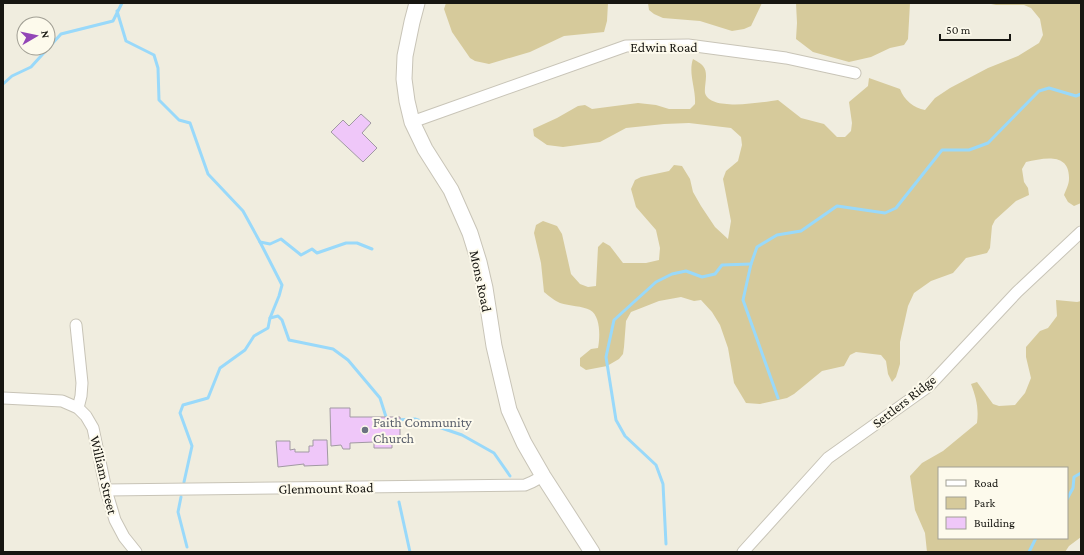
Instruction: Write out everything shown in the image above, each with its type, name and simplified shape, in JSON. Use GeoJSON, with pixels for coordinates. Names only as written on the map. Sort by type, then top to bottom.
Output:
{"type":"FeatureCollection","features":[{"type":"Feature","properties":{"kind":"main road","name":"Mons Road"},"geometry":{"type":"LineString","coordinates":[[417,3],[405,56],[404,79],[412,122],[425,150],[451,190],[470,233],[485,288],[494,346],[509,410],[524,443],[543,476],[592,552]]}},
{"type":"Feature","properties":{"kind":"street","name":"Edwin Road"},"geometry":{"type":"LineString","coordinates":[[412,122],[626,46],[688,45],[786,58],[855,73]]}},
{"type":"Feature","properties":{"kind":"street","name":"Settlers Ridge"},"geometry":{"type":"LineString","coordinates":[[743,552],[828,458],[929,386],[1017,292],[1081,232]]}},
{"type":"Feature","properties":{"kind":"street"},"geometry":{"type":"LineString","coordinates":[[3,398],[62,402],[78,408],[82,383],[76,325]]}},
{"type":"Feature","properties":{"kind":"street","name":"William Street"},"geometry":{"type":"LineString","coordinates":[[78,408],[86,416],[93,428],[106,490],[115,520],[124,537],[136,552]]}},
{"type":"Feature","properties":{"kind":"street","name":"Glenmount Road"},"geometry":{"type":"LineString","coordinates":[[106,490],[525,485],[543,476]]}},
{"type":"Feature","properties":{"kind":"green space"},"geometry":{"type":"Polygon","coordinates":[[[446,3],[608,3],[607,21],[604,32],[564,36],[530,52],[489,64],[475,61],[470,58],[452,32],[444,9],[446,3]]]}},
{"type":"Feature","properties":{"kind":"green space"},"geometry":{"type":"Polygon","coordinates":[[[648,3],[762,3],[751,26],[732,31],[700,21],[663,18],[649,10],[648,3]]]}},
{"type":"Feature","properties":{"kind":"green space"},"geometry":{"type":"Polygon","coordinates":[[[796,3],[910,3],[908,39],[904,45],[890,48],[871,57],[849,62],[813,52],[796,39],[796,3]]]}},
{"type":"Feature","properties":{"kind":"green space"},"geometry":{"type":"Polygon","coordinates":[[[986,3],[1081,3],[1081,203],[1074,206],[1068,202],[1064,195],[1069,181],[1068,170],[1065,164],[1061,161],[1055,159],[1040,159],[1026,162],[1022,169],[1024,182],[1028,188],[1029,195],[1016,201],[995,220],[992,226],[990,248],[987,253],[966,258],[953,273],[931,281],[914,293],[908,306],[900,342],[900,364],[896,377],[892,382],[888,374],[886,361],[881,355],[856,352],[850,355],[844,366],[822,371],[787,398],[760,404],[746,403],[734,383],[728,348],[720,325],[712,312],[701,300],[694,301],[681,297],[659,301],[631,312],[626,321],[623,354],[619,359],[607,366],[586,370],[580,366],[580,358],[591,349],[598,348],[598,322],[594,313],[590,310],[560,303],[544,292],[541,263],[534,233],[536,225],[543,221],[557,226],[562,234],[571,274],[580,284],[588,287],[596,286],[598,247],[603,242],[610,246],[623,263],[646,263],[659,260],[660,248],[656,230],[636,207],[631,189],[635,180],[641,177],[669,171],[674,165],[682,166],[690,179],[693,192],[701,206],[715,227],[728,239],[731,221],[723,179],[726,171],[738,161],[742,145],[741,137],[731,128],[689,123],[664,124],[626,128],[600,142],[563,147],[547,145],[534,136],[533,129],[578,106],[585,105],[592,109],[638,103],[656,105],[669,109],[690,109],[695,104],[691,70],[693,59],[701,64],[705,69],[705,93],[709,99],[727,104],[750,104],[778,100],[801,118],[824,124],[837,137],[845,137],[851,131],[852,123],[849,102],[868,86],[869,78],[900,89],[904,97],[910,103],[925,110],[935,98],[950,88],[988,68],[1018,56],[1039,43],[1043,35],[1040,19],[1031,8],[1024,5],[996,5],[986,3]]]}},
{"type":"Feature","properties":{"kind":"green space"},"geometry":{"type":"Polygon","coordinates":[[[1056,300],[1081,301],[1081,537],[1069,546],[1065,552],[927,552],[925,533],[915,510],[910,476],[922,463],[943,451],[977,423],[977,403],[971,384],[977,382],[993,404],[999,406],[1015,405],[1025,393],[1031,378],[1026,357],[1026,347],[1040,331],[1048,328],[1057,316],[1056,300]]]}},
{"type":"Feature","properties":{"kind":"building"},"geometry":{"type":"Polygon","coordinates":[[[361,114],[371,123],[362,133],[377,148],[363,162],[331,132],[343,120],[349,126],[361,114]]]}},
{"type":"Feature","properties":{"kind":"building","name":"Faith Community Church"},"geometry":{"type":"Polygon","coordinates":[[[330,408],[350,408],[350,417],[400,417],[400,442],[392,442],[392,448],[374,448],[374,442],[350,443],[350,449],[343,449],[341,445],[331,446],[330,408]]]}},
{"type":"Feature","properties":{"kind":"building"},"geometry":{"type":"Polygon","coordinates":[[[313,440],[327,440],[328,465],[304,466],[304,464],[278,467],[276,441],[290,441],[290,450],[295,449],[295,452],[309,452],[309,446],[313,446],[313,440]]]}},
{"type":"Feature","properties":{"kind":"waterway"},"geometry":{"type":"LineString","coordinates":[[3,84],[12,76],[31,67],[61,34],[113,21],[122,3]]}},
{"type":"Feature","properties":{"kind":"waterway"},"geometry":{"type":"LineString","coordinates":[[117,11],[126,41],[154,55],[158,68],[159,100],[179,120],[190,123],[208,174],[243,211],[282,285],[268,328],[254,336],[245,350],[220,368],[208,398],[183,405],[180,413],[192,446],[184,482]]}},
{"type":"Feature","properties":{"kind":"waterway"},"geometry":{"type":"LineString","coordinates":[[778,398],[743,300],[751,264],[757,247],[777,235],[801,231],[837,206],[885,213],[896,208],[942,150],[969,150],[988,143],[1039,91],[1049,88],[1076,96],[1081,94]]}},
{"type":"Feature","properties":{"kind":"waterway"},"geometry":{"type":"LineString","coordinates":[[260,242],[270,244],[281,239],[301,255],[312,249],[317,253],[346,243],[357,243],[372,249]]}},
{"type":"Feature","properties":{"kind":"waterway"},"geometry":{"type":"LineString","coordinates":[[666,544],[663,484],[656,465],[625,436],[616,420],[606,357],[614,320],[656,282],[672,274],[686,271],[702,277],[715,274],[722,265],[751,264]]}},
{"type":"Feature","properties":{"kind":"waterway"},"geometry":{"type":"LineString","coordinates":[[270,318],[278,316],[282,320],[289,340],[333,349],[348,360],[380,398],[387,420]]}},
{"type":"Feature","properties":{"kind":"waterway"},"geometry":{"type":"LineString","coordinates":[[396,420],[415,419],[462,435],[494,453],[510,476]]}},
{"type":"Feature","properties":{"kind":"waterway"},"geometry":{"type":"LineString","coordinates":[[1068,497],[1073,488],[1074,477],[1081,473]]}},
{"type":"Feature","properties":{"kind":"waterway"},"geometry":{"type":"LineString","coordinates":[[181,497],[178,512],[187,547]]}},
{"type":"Feature","properties":{"kind":"waterway"},"geometry":{"type":"LineString","coordinates":[[399,502],[410,552]]}},
{"type":"Feature","properties":{"kind":"waterway"},"geometry":{"type":"LineString","coordinates":[[1029,552],[1036,539]]}},
{"type":"Feature","properties":{"kind":"place","name":"Faith Community Church"},"geometry":{"type":"Point","coordinates":[365,430]}}]}
